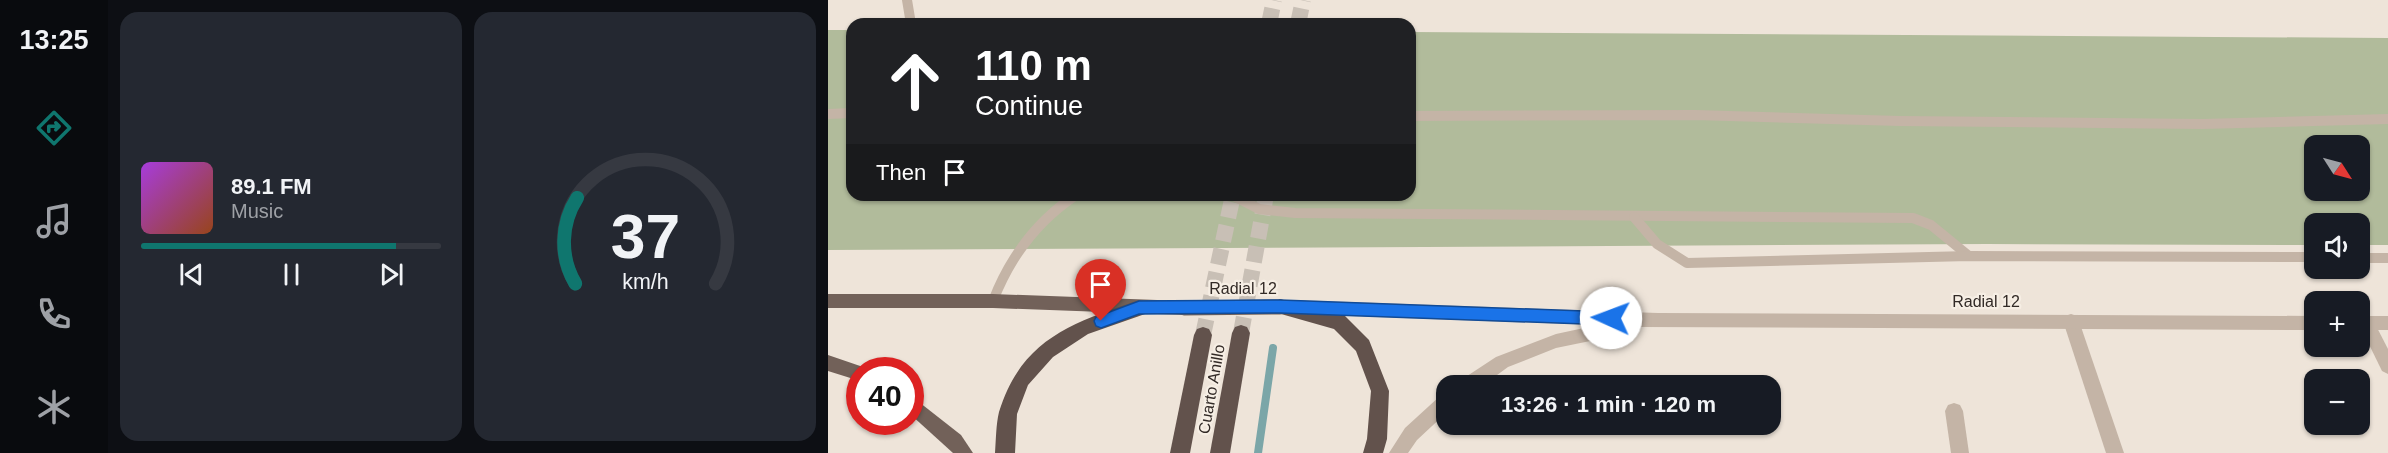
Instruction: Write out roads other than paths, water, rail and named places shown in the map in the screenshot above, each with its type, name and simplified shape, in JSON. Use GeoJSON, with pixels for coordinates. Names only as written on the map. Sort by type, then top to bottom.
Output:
{"type":"FeatureCollection","features":[{"type":"Feature","properties":{"kind":"highway"},"geometry":{"type":"LineString","coordinates":[[1280,307],[1339,322],[1363,346],[1380,391],[1377,439],[1373,453]]}},
{"type":"Feature","properties":{"kind":"highway"},"geometry":{"type":"LineString","coordinates":[[1005,453],[1008,414],[1021,380],[1047,351],[1082,328],[1139,308]]}},
{"type":"Feature","properties":{"kind":"highway","name":"Cuarto Anillo"},"geometry":{"type":"LineString","coordinates":[[1220,453],[1241,333]]}},
{"type":"Feature","properties":{"kind":"highway","name":"Cuarto Anillo"},"geometry":{"type":"LineString","coordinates":[[1180,453],[1203,334]]}},
{"type":"Feature","properties":{"kind":"main road","name":"Radial 12"},"geometry":{"type":"LineString","coordinates":[[828,302],[993,301],[1139,308],[1280,307]]}},
{"type":"Feature","properties":{"kind":"main road"},"geometry":{"type":"LineString","coordinates":[[828,363],[846,367]]}},
{"type":"Feature","properties":{"kind":"main road"},"geometry":{"type":"LineString","coordinates":[[924,415],[955,441],[964,453]]}},
{"type":"Feature","properties":{"kind":"street","name":"Radial 12"},"geometry":{"type":"LineString","coordinates":[[1280,307],[1658,320],[2304,323]]}},
{"type":"Feature","properties":{"kind":"street","name":"Radial 12"},"geometry":{"type":"LineString","coordinates":[[1483,375],[1502,362],[1556,341],[1658,320]]}},
{"type":"Feature","properties":{"kind":"street"},"geometry":{"type":"LineString","coordinates":[[2071,321],[2115,453]]}},
{"type":"Feature","properties":{"kind":"street"},"geometry":{"type":"LineString","coordinates":[[2370,323],[2388,323]]}},
{"type":"Feature","properties":{"kind":"street"},"geometry":{"type":"LineString","coordinates":[[2370,335],[2388,366]]}},
{"type":"Feature","properties":{"kind":"street"},"geometry":{"type":"LineString","coordinates":[[1398,453],[1410,434],[1436,411]]}},
{"type":"Feature","properties":{"kind":"street"},"geometry":{"type":"LineString","coordinates":[[1954,411],[1960,453]]}},
{"type":"Feature","properties":{"kind":"lane"},"geometry":{"type":"LineString","coordinates":[[907,0],[910,18]]}},
{"type":"Feature","properties":{"kind":"lane"},"geometry":{"type":"LineString","coordinates":[[828,114],[846,113]]}},
{"type":"Feature","properties":{"kind":"lane"},"geometry":{"type":"LineString","coordinates":[[1416,116],[1695,115],[1900,121],[2202,124],[2388,119]]}},
{"type":"Feature","properties":{"kind":"lane"},"geometry":{"type":"LineString","coordinates":[[993,301],[1001,278],[1039,225],[1069,201]]}},
{"type":"Feature","properties":{"kind":"lane"},"geometry":{"type":"LineString","coordinates":[[1244,201],[1259,209],[1295,213],[1912,218],[1931,225],[1969,256]]}},
{"type":"Feature","properties":{"kind":"lane"},"geometry":{"type":"LineString","coordinates":[[1634,217],[1666,253],[1687,263],[1969,256],[2304,257]]}},
{"type":"Feature","properties":{"kind":"lane"},"geometry":{"type":"LineString","coordinates":[[2370,258],[2388,258]]}},
{"type":"Feature","properties":{"kind":"waterway"},"geometry":{"type":"LineString","coordinates":[[1258,453],[1273,348]]}},
{"type":"Feature","properties":{"kind":"tunnel"},"geometry":{"type":"LineString","coordinates":[[1270,18],[1274,0]]}},
{"type":"Feature","properties":{"kind":"tunnel"},"geometry":{"type":"LineString","coordinates":[[1299,18],[1303,0]]}},
{"type":"Feature","properties":{"kind":"tunnel"},"geometry":{"type":"LineString","coordinates":[[1203,335],[1232,201]]}},
{"type":"Feature","properties":{"kind":"tunnel"},"geometry":{"type":"LineString","coordinates":[[1241,333],[1265,201]]}}]}
